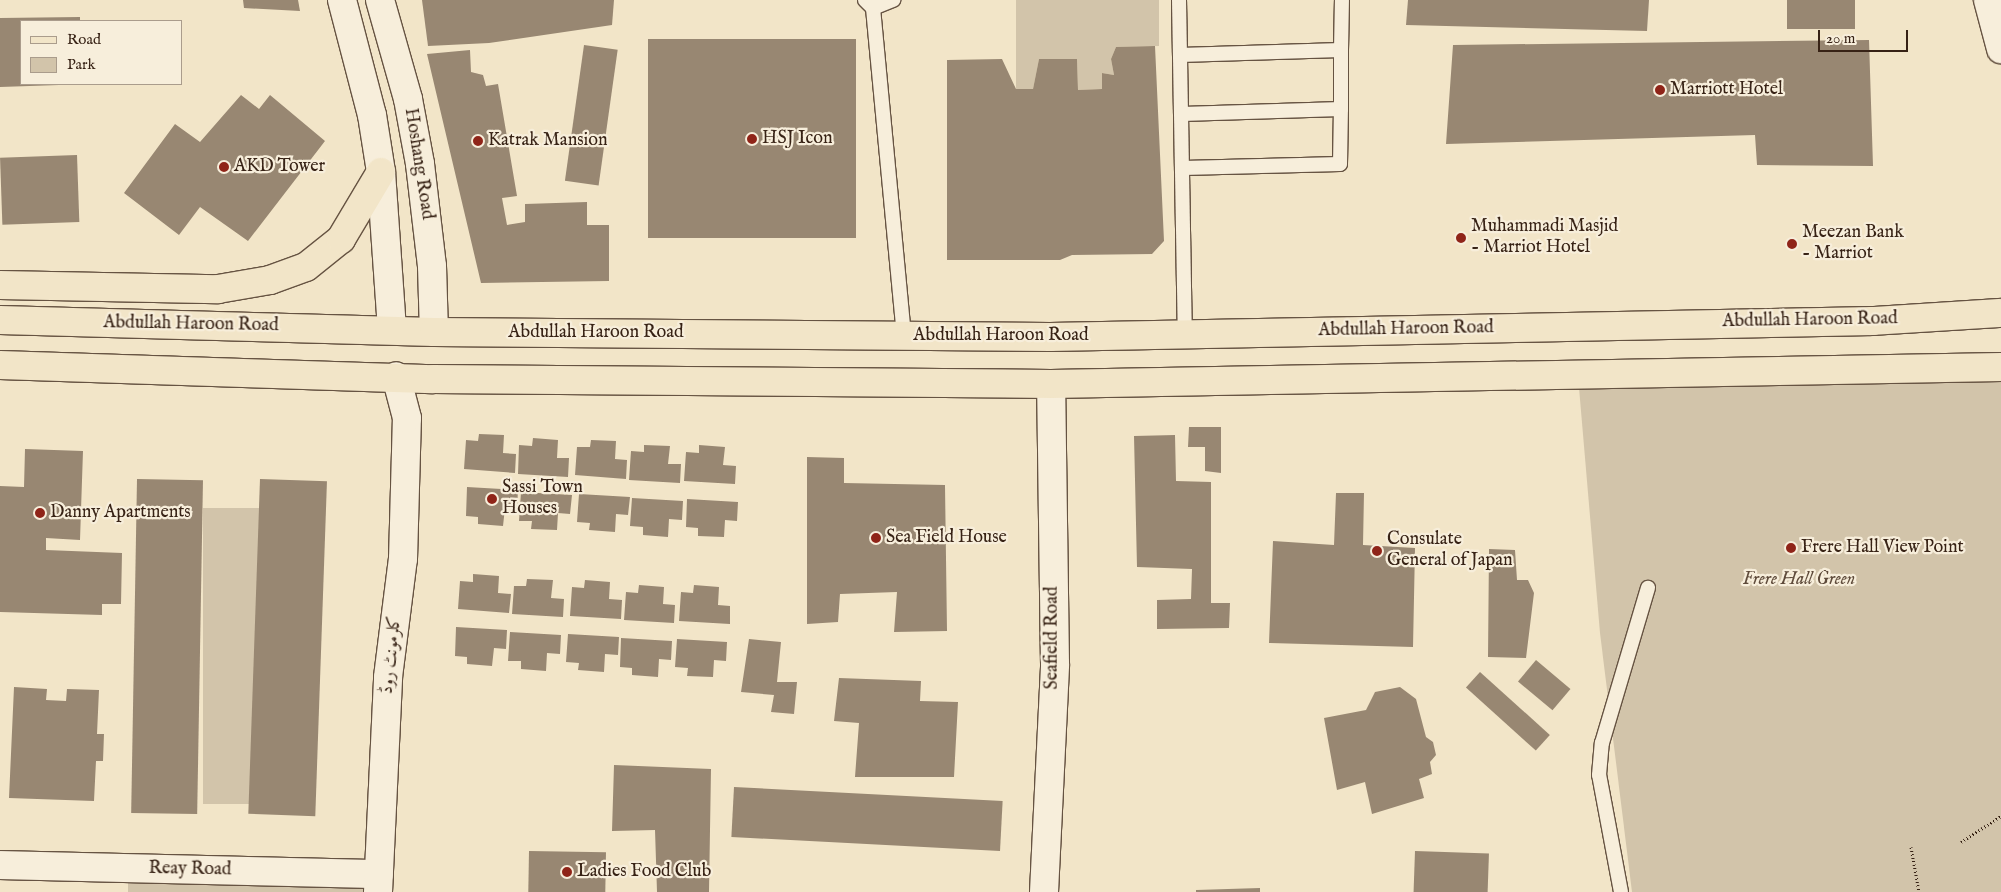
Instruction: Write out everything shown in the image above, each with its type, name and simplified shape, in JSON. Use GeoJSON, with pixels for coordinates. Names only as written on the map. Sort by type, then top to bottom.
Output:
{"type":"FeatureCollection","features":[{"type":"Feature","properties":{"kind":"main road"},"geometry":{"type":"LineString","coordinates":[[0,285],[218,289],[270,280],[306,267],[341,239],[381,172]]}},
{"type":"Feature","properties":{"kind":"main road","name":"Abdullah Haroon Road"},"geometry":{"type":"LineString","coordinates":[[0,320],[434,332],[904,336],[1185,334],[1873,320],[2001,313]]}},
{"type":"Feature","properties":{"kind":"main road"},"geometry":{"type":"LineString","coordinates":[[0,364],[396,376],[433,379],[1050,384],[2001,367]]}},
{"type":"Feature","properties":{"kind":"street"},"geometry":{"type":"LineString","coordinates":[[342,0],[372,115],[381,172],[392,330]]}},
{"type":"Feature","properties":{"kind":"street","name":"Hoshang Road"},"geometry":{"type":"LineString","coordinates":[[380,0],[408,99],[420,164],[431,259],[434,332]]}},
{"type":"Feature","properties":{"kind":"street"},"geometry":{"type":"LineString","coordinates":[[1988,0],[2001,49]]}},
{"type":"Feature","properties":{"kind":"street"},"geometry":{"type":"LineString","coordinates":[[396,376],[407,418]]}},
{"type":"Feature","properties":{"kind":"street"},"geometry":{"type":"LineString","coordinates":[[407,418],[433,379]]}},
{"type":"Feature","properties":{"kind":"street","name":"Seafield Road"},"geometry":{"type":"LineString","coordinates":[[1044,892],[1055,664],[1050,384]]}},
{"type":"Feature","properties":{"kind":"street","name":"کلرمونٹ روڈ"},"geometry":{"type":"LineString","coordinates":[[379,883],[388,677],[403,559],[407,418]]}},
{"type":"Feature","properties":{"kind":"street","name":"Reay Road"},"geometry":{"type":"LineString","coordinates":[[0,865],[379,883]]}},
{"type":"Feature","properties":{"kind":"lane"},"geometry":{"type":"LineString","coordinates":[[892,0],[869,4],[904,336]]}},
{"type":"Feature","properties":{"kind":"lane"},"geometry":{"type":"LineString","coordinates":[[1179,0],[1185,334]]}},
{"type":"Feature","properties":{"kind":"lane"},"geometry":{"type":"LineString","coordinates":[[1183,168],[1340,164],[1342,0]]}},
{"type":"Feature","properties":{"kind":"lane"},"geometry":{"type":"LineString","coordinates":[[1180,54],[1341,50]]}},
{"type":"Feature","properties":{"kind":"lane"},"geometry":{"type":"LineString","coordinates":[[1182,114],[1341,109]]}},
{"type":"Feature","properties":{"kind":"lane"},"geometry":{"type":"LineString","coordinates":[[1622,892],[1599,775],[1602,743],[1648,588]]}},
{"type":"Feature","properties":{"kind":"path"},"geometry":{"type":"LineString","coordinates":[[1961,842],[2001,816]]}},
{"type":"Feature","properties":{"kind":"path"},"geometry":{"type":"LineString","coordinates":[[1911,847],[1919,892]]}},
{"type":"Feature","properties":{"kind":"green space"},"geometry":{"type":"Polygon","coordinates":[[[1016,0],[1159,0],[1159,46],[1116,47],[1111,59],[1114,75],[1102,73],[1102,89],[1078,90],[1077,59],[1039,59],[1033,89],[1016,89],[1016,0]]]}},
{"type":"Feature","properties":{"kind":"green space","name":"Frere Hall Green"},"geometry":{"type":"Polygon","coordinates":[[[2001,371],[2001,892],[1632,892],[1600,633],[1578,376],[2001,371]]]}},
{"type":"Feature","properties":{"kind":"green space"},"geometry":{"type":"Polygon","coordinates":[[[203,508],[259,508],[259,804],[203,804],[203,508]]]}},
{"type":"Feature","properties":{"kind":"green space"},"geometry":{"type":"Polygon","coordinates":[[[128,868],[379,874],[378,892],[128,892],[128,868]]]}},
{"type":"Feature","properties":{"kind":"building"},"geometry":{"type":"Polygon","coordinates":[[[243,0],[298,0],[300,11],[244,8],[243,0]]]}},
{"type":"Feature","properties":{"kind":"building"},"geometry":{"type":"Polygon","coordinates":[[[422,0],[614,0],[612,25],[489,43],[428,46],[422,0]]]}},
{"type":"Feature","properties":{"kind":"building"},"geometry":{"type":"Polygon","coordinates":[[[1408,0],[1649,0],[1647,31],[1406,25],[1408,0]]]}},
{"type":"Feature","properties":{"kind":"building"},"geometry":{"type":"Polygon","coordinates":[[[1787,0],[1855,0],[1855,29],[1787,29],[1787,0]]]}},
{"type":"Feature","properties":{"kind":"building"},"geometry":{"type":"Polygon","coordinates":[[[80,17],[80,20],[20,20],[20,85],[59,85],[0,87],[0,18],[80,17]]]}},
{"type":"Feature","properties":{"kind":"building","name":"HSJ Icon"},"geometry":{"type":"Polygon","coordinates":[[[648,39],[856,39],[856,238],[648,238],[648,39]]]}},
{"type":"Feature","properties":{"kind":"building","name":"Marriott Hotel"},"geometry":{"type":"Polygon","coordinates":[[[1869,40],[1873,166],[1757,165],[1755,135],[1446,144],[1453,45],[1869,40]]]}},
{"type":"Feature","properties":{"kind":"building"},"geometry":{"type":"Polygon","coordinates":[[[584,45],[618,50],[599,185],[565,181],[584,45]]]}},
{"type":"Feature","properties":{"kind":"building"},"geometry":{"type":"Polygon","coordinates":[[[1155,46],[1164,241],[1152,254],[1072,255],[1060,260],[947,260],[947,60],[1002,59],[1016,89],[1033,89],[1039,59],[1077,59],[1078,90],[1102,89],[1102,73],[1114,75],[1111,59],[1116,47],[1155,46]]]}},
{"type":"Feature","properties":{"kind":"building","name":"Katrak Mansion"},"geometry":{"type":"Polygon","coordinates":[[[470,50],[471,72],[483,75],[486,86],[498,84],[517,196],[502,198],[507,225],[525,222],[525,204],[587,202],[587,225],[609,225],[609,281],[481,283],[427,54],[470,50]]]}},
{"type":"Feature","properties":{"kind":"building","name":"AKD Tower"},"geometry":{"type":"Polygon","coordinates":[[[241,95],[259,109],[270,95],[325,141],[248,241],[200,207],[179,235],[124,193],[175,124],[200,142],[241,95]]]}},
{"type":"Feature","properties":{"kind":"building"},"geometry":{"type":"Polygon","coordinates":[[[77,155],[79,222],[2,225],[0,158],[77,155]]]}},
{"type":"Feature","properties":{"kind":"building"},"geometry":{"type":"Polygon","coordinates":[[[1189,427],[1221,427],[1221,473],[1205,471],[1205,447],[1188,447],[1189,427]]]}},
{"type":"Feature","properties":{"kind":"building"},"geometry":{"type":"Polygon","coordinates":[[[479,434],[504,435],[503,453],[516,454],[515,473],[464,469],[466,440],[478,441],[479,434]]]}},
{"type":"Feature","properties":{"kind":"building"},"geometry":{"type":"Polygon","coordinates":[[[1175,435],[1176,481],[1211,482],[1211,603],[1230,603],[1229,628],[1157,629],[1157,600],[1191,599],[1192,569],[1137,567],[1134,436],[1175,435]]]}},
{"type":"Feature","properties":{"kind":"building"},"geometry":{"type":"Polygon","coordinates":[[[533,438],[558,440],[557,458],[569,458],[568,477],[518,474],[519,445],[532,446],[533,438]]]}},
{"type":"Feature","properties":{"kind":"building"},"geometry":{"type":"Polygon","coordinates":[[[591,440],[616,441],[615,459],[627,460],[626,479],[575,475],[577,447],[590,447],[591,440]]]}},
{"type":"Feature","properties":{"kind":"building"},"geometry":{"type":"Polygon","coordinates":[[[644,445],[670,446],[668,464],[681,464],[680,483],[629,480],[631,451],[644,452],[644,445]]]}},
{"type":"Feature","properties":{"kind":"building"},"geometry":{"type":"Polygon","coordinates":[[[699,445],[725,447],[723,465],[736,466],[735,484],[684,481],[686,452],[699,453],[699,445]]]}},
{"type":"Feature","properties":{"kind":"building","name":"Danny Apartments"},"geometry":{"type":"Polygon","coordinates":[[[25,449],[83,451],[80,540],[46,538],[46,550],[122,553],[121,604],[102,604],[102,615],[0,612],[0,486],[24,487],[25,449]]]}},
{"type":"Feature","properties":{"kind":"building","name":"Sea Field House"},"geometry":{"type":"Polygon","coordinates":[[[807,457],[844,458],[844,483],[945,485],[947,631],[894,632],[897,592],[840,594],[838,622],[807,624],[807,457]]]}},
{"type":"Feature","properties":{"kind":"building"},"geometry":{"type":"Polygon","coordinates":[[[137,479],[203,480],[197,814],[131,813],[137,479]]]}},
{"type":"Feature","properties":{"kind":"building"},"geometry":{"type":"Polygon","coordinates":[[[260,479],[327,481],[315,816],[248,814],[260,479]]]}},
{"type":"Feature","properties":{"kind":"building","name":"Sassi Town Houses"},"geometry":{"type":"Polygon","coordinates":[[[467,487],[518,490],[517,509],[505,508],[503,526],[478,524],[478,517],[466,516],[467,487]]]}},
{"type":"Feature","properties":{"kind":"building"},"geometry":{"type":"Polygon","coordinates":[[[521,492],[572,495],[570,514],[558,513],[557,530],[531,529],[532,521],[519,521],[521,492]]]}},
{"type":"Feature","properties":{"kind":"building"},"geometry":{"type":"Polygon","coordinates":[[[1336,493],[1364,493],[1363,545],[1415,548],[1413,647],[1269,643],[1273,541],[1334,545],[1336,493]]]}},
{"type":"Feature","properties":{"kind":"building"},"geometry":{"type":"Polygon","coordinates":[[[579,494],[630,497],[628,515],[616,514],[615,532],[589,530],[590,523],[577,522],[579,494]]]}},
{"type":"Feature","properties":{"kind":"building"},"geometry":{"type":"Polygon","coordinates":[[[632,498],[683,501],[682,520],[669,519],[668,537],[643,535],[643,527],[630,526],[632,498]]]}},
{"type":"Feature","properties":{"kind":"building"},"geometry":{"type":"Polygon","coordinates":[[[687,499],[738,502],[737,521],[725,520],[724,537],[698,536],[698,528],[686,527],[687,499]]]}},
{"type":"Feature","properties":{"kind":"building"},"geometry":{"type":"Polygon","coordinates":[[[1489,549],[1515,550],[1517,580],[1528,580],[1534,593],[1526,658],[1488,657],[1489,549]]]}},
{"type":"Feature","properties":{"kind":"building"},"geometry":{"type":"Polygon","coordinates":[[[473,574],[499,576],[498,593],[511,594],[509,613],[458,609],[460,581],[473,582],[473,574]]]}},
{"type":"Feature","properties":{"kind":"building"},"geometry":{"type":"Polygon","coordinates":[[[527,579],[553,580],[551,598],[564,599],[563,617],[512,614],[514,586],[526,586],[527,579]]]}},
{"type":"Feature","properties":{"kind":"building"},"geometry":{"type":"Polygon","coordinates":[[[585,580],[610,582],[609,599],[622,600],[621,619],[570,616],[572,587],[584,588],[585,580]]]}},
{"type":"Feature","properties":{"kind":"building"},"geometry":{"type":"Polygon","coordinates":[[[639,585],[664,587],[663,604],[675,605],[674,623],[624,620],[626,592],[638,593],[639,585]]]}},
{"type":"Feature","properties":{"kind":"building"},"geometry":{"type":"Polygon","coordinates":[[[694,585],[719,587],[718,605],[730,606],[730,624],[679,621],[681,592],[693,593],[694,585]]]}},
{"type":"Feature","properties":{"kind":"building"},"geometry":{"type":"Polygon","coordinates":[[[456,627],[507,630],[506,649],[494,648],[492,666],[467,664],[467,657],[455,656],[456,627]]]}},
{"type":"Feature","properties":{"kind":"building"},"geometry":{"type":"Polygon","coordinates":[[[510,632],[561,635],[560,654],[547,653],[546,671],[521,669],[521,661],[508,661],[510,632]]]}},
{"type":"Feature","properties":{"kind":"building"},"geometry":{"type":"Polygon","coordinates":[[[568,634],[619,637],[618,655],[605,654],[604,672],[578,670],[579,663],[566,662],[568,634]]]}},
{"type":"Feature","properties":{"kind":"building"},"geometry":{"type":"Polygon","coordinates":[[[621,638],[672,641],[671,660],[659,659],[658,677],[632,675],[632,668],[620,667],[621,638]]]}},
{"type":"Feature","properties":{"kind":"building"},"geometry":{"type":"Polygon","coordinates":[[[677,639],[727,642],[726,661],[714,660],[713,677],[687,676],[688,668],[675,667],[677,639]]]}},
{"type":"Feature","properties":{"kind":"building"},"geometry":{"type":"Polygon","coordinates":[[[749,639],[781,642],[777,682],[797,682],[794,714],[771,712],[774,695],[741,692],[749,639]]]}},
{"type":"Feature","properties":{"kind":"building"},"geometry":{"type":"Polygon","coordinates":[[[1536,660],[1570,689],[1552,710],[1518,681],[1536,660]]]}},
{"type":"Feature","properties":{"kind":"building"},"geometry":{"type":"Polygon","coordinates":[[[1480,672],[1550,735],[1536,751],[1466,688],[1480,672]]]}},
{"type":"Feature","properties":{"kind":"building"},"geometry":{"type":"Polygon","coordinates":[[[839,678],[921,681],[920,701],[958,702],[954,777],[855,777],[859,723],[834,721],[839,678]]]}},
{"type":"Feature","properties":{"kind":"building"},"geometry":{"type":"Polygon","coordinates":[[[14,687],[47,689],[46,700],[66,701],[67,689],[99,690],[97,734],[104,734],[103,761],[96,761],[94,801],[9,798],[14,687]]]}},
{"type":"Feature","properties":{"kind":"building"},"geometry":{"type":"Polygon","coordinates":[[[1400,687],[1416,699],[1426,737],[1433,742],[1436,755],[1430,762],[1432,774],[1419,779],[1424,798],[1372,814],[1365,782],[1337,790],[1324,718],[1366,710],[1375,692],[1400,687]]]}},
{"type":"Feature","properties":{"kind":"building"},"geometry":{"type":"Polygon","coordinates":[[[614,765],[711,769],[709,892],[657,892],[655,830],[612,831],[614,765]]]}},
{"type":"Feature","properties":{"kind":"building"},"geometry":{"type":"Polygon","coordinates":[[[734,787],[1003,801],[1000,851],[731,837],[734,787]]]}},
{"type":"Feature","properties":{"kind":"building","name":"Ladies Food Club"},"geometry":{"type":"Polygon","coordinates":[[[529,851],[606,852],[605,892],[528,892],[529,851]]]}},
{"type":"Feature","properties":{"kind":"building"},"geometry":{"type":"Polygon","coordinates":[[[1415,851],[1489,854],[1488,892],[1414,892],[1415,851]]]}},
{"type":"Feature","properties":{"kind":"building"},"geometry":{"type":"Polygon","coordinates":[[[1260,888],[1260,892],[1196,892],[1196,890],[1260,888]]]}},
{"type":"Feature","properties":{"kind":"place","name":"Marriott Hotel"},"geometry":{"type":"Point","coordinates":[1660,90]}},
{"type":"Feature","properties":{"kind":"place","name":"HSJ Icon"},"geometry":{"type":"Point","coordinates":[752,139]}},
{"type":"Feature","properties":{"kind":"place","name":"Katrak Mansion"},"geometry":{"type":"Point","coordinates":[478,141]}},
{"type":"Feature","properties":{"kind":"place","name":"AKD Tower"},"geometry":{"type":"Point","coordinates":[224,167]}},
{"type":"Feature","properties":{"kind":"place","name":"Muhammadi Masjid - Marriot Hotel"},"geometry":{"type":"Point","coordinates":[1461,238]}},
{"type":"Feature","properties":{"kind":"place","name":"Meezan Bank - Marriot"},"geometry":{"type":"Point","coordinates":[1792,244]}},
{"type":"Feature","properties":{"kind":"place","name":"Sassi Town Houses"},"geometry":{"type":"Point","coordinates":[492,499]}},
{"type":"Feature","properties":{"kind":"place","name":"Danny Apartments"},"geometry":{"type":"Point","coordinates":[40,513]}},
{"type":"Feature","properties":{"kind":"place","name":"Sea Field House"},"geometry":{"type":"Point","coordinates":[876,538]}},
{"type":"Feature","properties":{"kind":"place","name":"Frere Hall View Point"},"geometry":{"type":"Point","coordinates":[1791,548]}},
{"type":"Feature","properties":{"kind":"place","name":"Consulate General of Japan"},"geometry":{"type":"Point","coordinates":[1377,551]}},
{"type":"Feature","properties":{"kind":"place","name":"Ladies Food Club"},"geometry":{"type":"Point","coordinates":[567,872]}}]}
